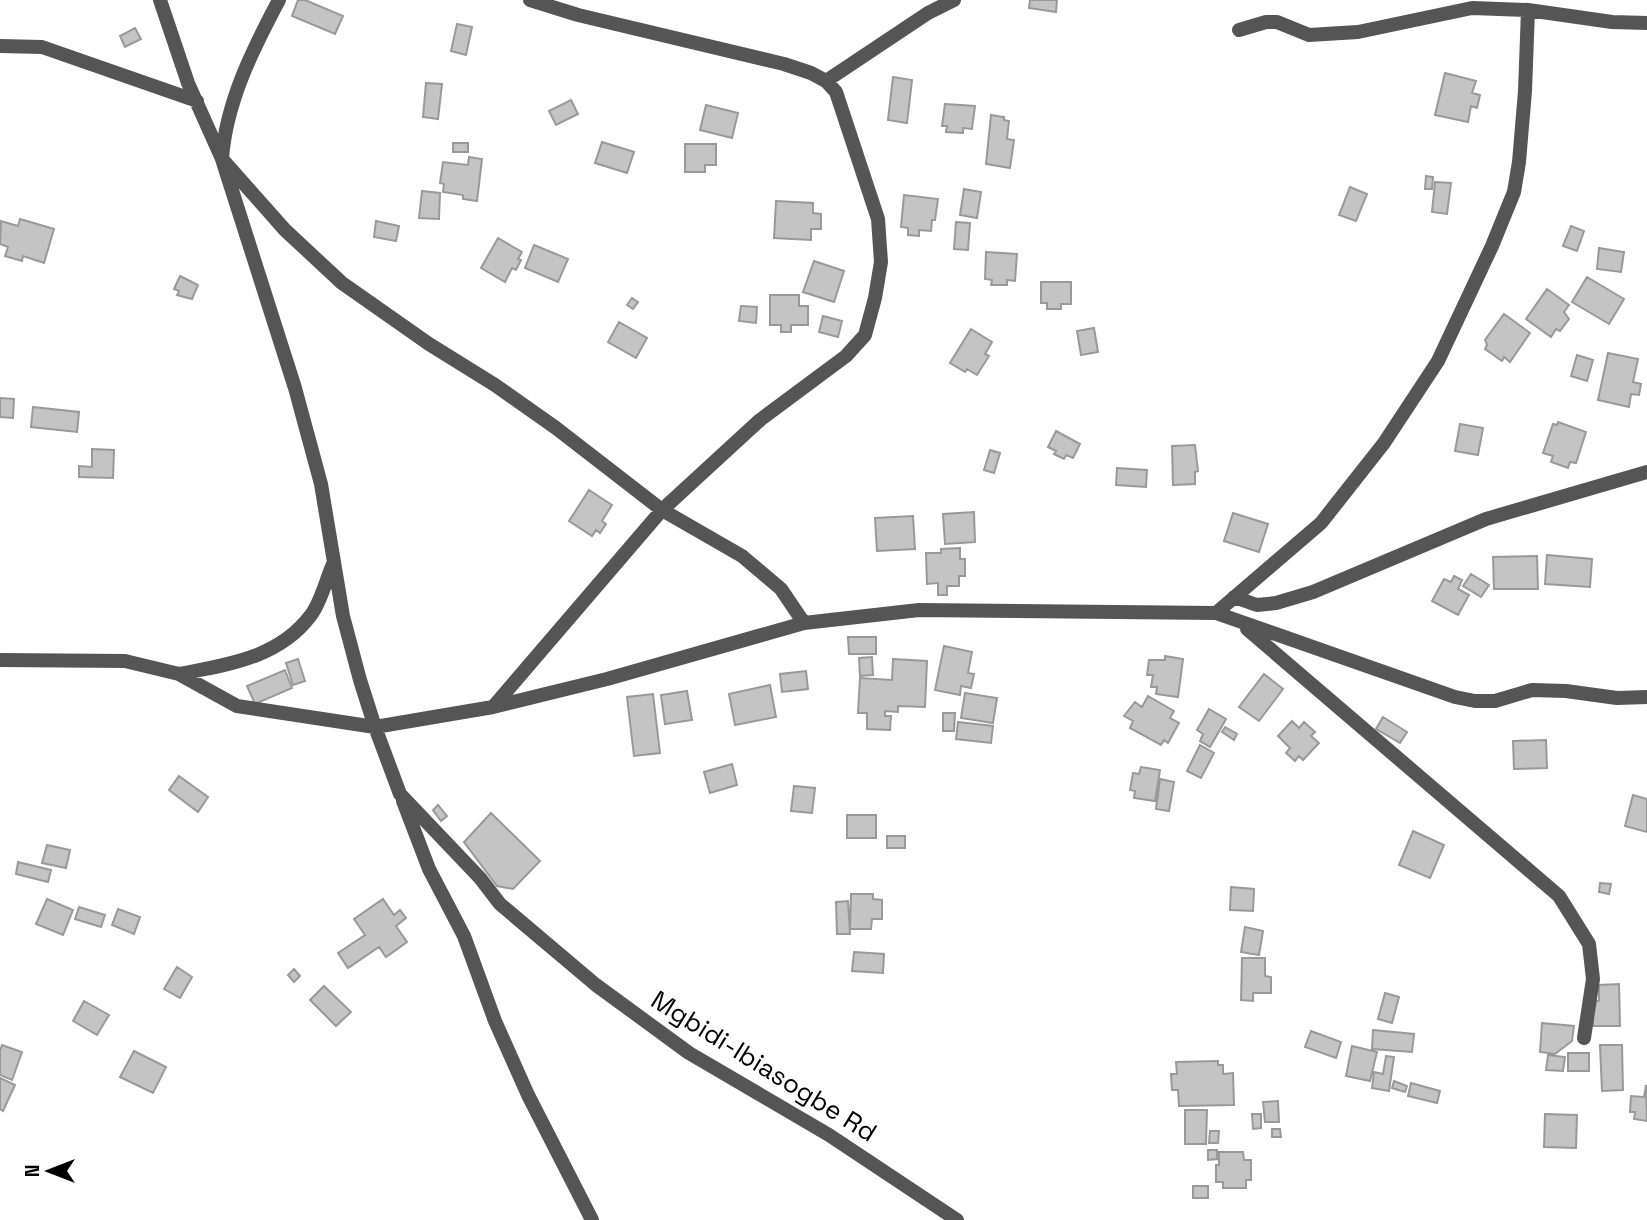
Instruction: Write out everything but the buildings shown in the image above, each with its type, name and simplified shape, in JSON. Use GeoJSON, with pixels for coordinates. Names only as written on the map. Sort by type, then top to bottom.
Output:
{"type":"FeatureCollection","features":[{"type":"Feature","properties":{"kind":"street"},"geometry":{"type":"LineString","coordinates":[[160,0],[197,101],[222,159],[285,230],[342,283],[556,428],[662,510],[742,556],[781,589],[804,623]]}},
{"type":"Feature","properties":{"kind":"street"},"geometry":{"type":"LineString","coordinates":[[222,159],[224,129],[254,48],[279,0]]}},
{"type":"Feature","properties":{"kind":"street"},"geometry":{"type":"LineString","coordinates":[[493,707],[662,510],[760,420],[846,356],[865,335],[881,262],[878,219],[844,110],[836,92],[825,81],[784,64],[578,15],[530,0]]}},
{"type":"Feature","properties":{"kind":"street"},"geometry":{"type":"LineString","coordinates":[[825,81],[928,13],[954,0]]}},
{"type":"Feature","properties":{"kind":"street"},"geometry":{"type":"LineString","coordinates":[[1455,0],[1472,8]]}},
{"type":"Feature","properties":{"kind":"street"},"geometry":{"type":"LineString","coordinates":[[1240,30],[1266,22],[1277,22],[1309,35],[1359,32],[1472,8],[1528,10],[1612,22],[1647,23]]}},
{"type":"Feature","properties":{"kind":"street"},"geometry":{"type":"LineString","coordinates":[[1216,613],[1321,523],[1384,443],[1438,361],[1514,192],[1525,91],[1528,10]]}},
{"type":"Feature","properties":{"kind":"street"},"geometry":{"type":"LineString","coordinates":[[0,46],[42,47],[197,101]]}},
{"type":"Feature","properties":{"kind":"street","name":"Mgbidi-Ibiasogbe Rd"},"geometry":{"type":"LineString","coordinates":[[222,159],[295,388],[321,484],[333,563],[356,667],[400,794],[480,878],[500,904],[596,985],[689,1053],[829,1135],[957,1220]]}},
{"type":"Feature","properties":{"kind":"street"},"geometry":{"type":"LineString","coordinates":[[1234,597],[1257,605],[1289,600],[1486,519],[1647,472]]}},
{"type":"Feature","properties":{"kind":"street"},"geometry":{"type":"LineString","coordinates":[[179,674],[242,662],[282,643],[312,614],[333,563]]}},
{"type":"Feature","properties":{"kind":"street"},"geometry":{"type":"LineString","coordinates":[[0,660],[125,661],[179,674],[237,706],[375,727],[493,707],[607,679],[804,623],[919,610],[1216,613],[1455,697],[1475,701],[1495,701],[1532,690],[1566,691],[1617,698],[1647,697]]}},
{"type":"Feature","properties":{"kind":"street"},"geometry":{"type":"LineString","coordinates":[[1239,622],[1282,656],[1559,896],[1589,944],[1593,979],[1584,1038]]}},
{"type":"Feature","properties":{"kind":"street"},"geometry":{"type":"LineString","coordinates":[[400,794],[429,869],[464,936],[495,1021],[592,1220]]}}]}
